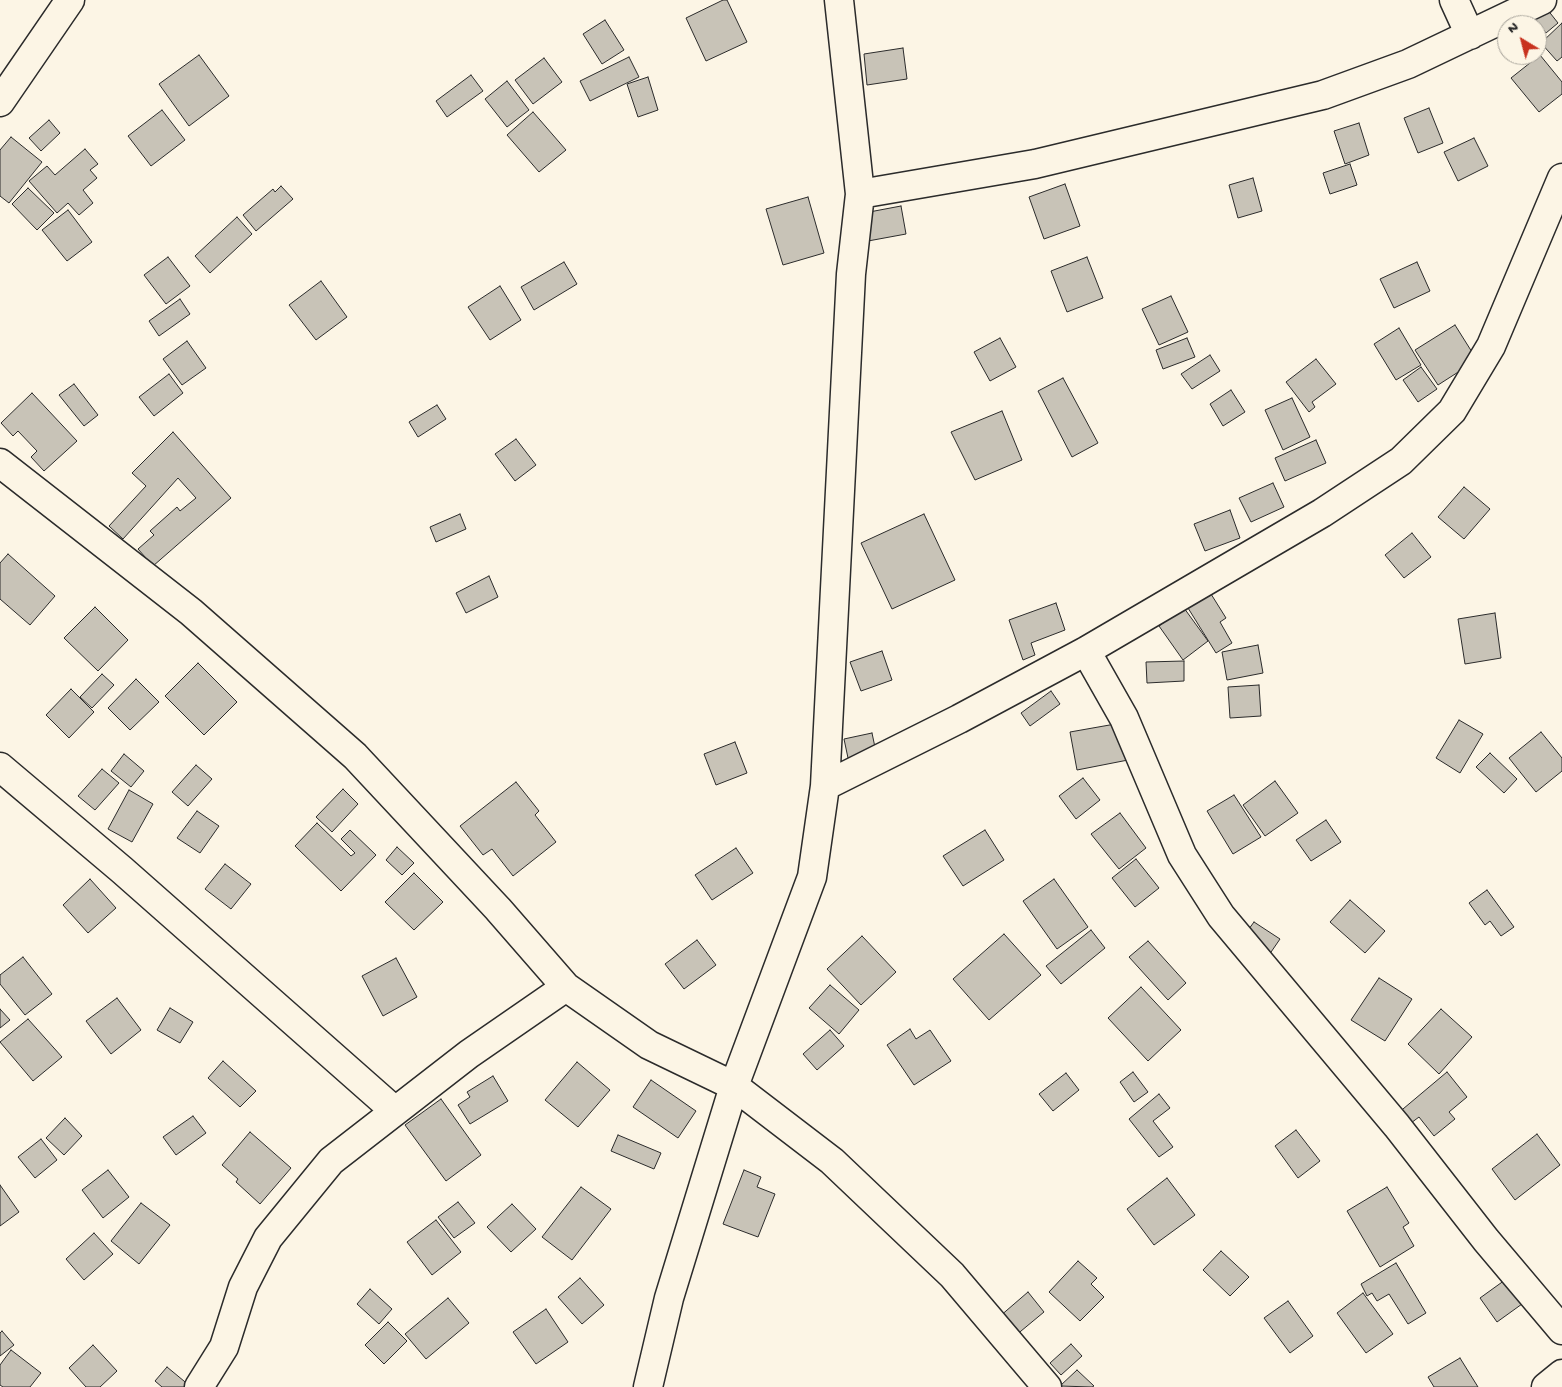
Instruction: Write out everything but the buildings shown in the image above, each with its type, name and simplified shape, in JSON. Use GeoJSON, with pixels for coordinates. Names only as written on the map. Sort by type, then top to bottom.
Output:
{"type":"FeatureCollection","features":[{"type":"Feature","properties":{"kind":"street"},"geometry":{"type":"LineString","coordinates":[[0,102],[70,0]]}},
{"type":"Feature","properties":{"kind":"street"},"geometry":{"type":"LineString","coordinates":[[648,1387],[669,1298],[734,1086],[812,877],[825,786],[850,274],[860,194],[839,0]]}},
{"type":"Feature","properties":{"kind":"street"},"geometry":{"type":"LineString","coordinates":[[1454,0],[1470,35]]}},
{"type":"Feature","properties":{"kind":"street"},"geometry":{"type":"LineString","coordinates":[[860,194],[1035,164],[1323,95],[1408,64],[1542,0]]}},
{"type":"Feature","properties":{"kind":"street"},"geometry":{"type":"LineString","coordinates":[[825,786],[958,719],[1086,651],[1322,513],[1401,461],[1452,411],[1491,346],[1562,178]]}},
{"type":"Feature","properties":{"kind":"street"},"geometry":{"type":"LineString","coordinates":[[0,463],[191,612],[355,756],[498,910],[566,987],[650,1045],[734,1086],[832,1161],[952,1275],[1047,1387]]}},
{"type":"Feature","properties":{"kind":"street"},"geometry":{"type":"LineString","coordinates":[[1086,651],[1124,718],[1182,855],[1221,916],[1391,1119],[1486,1240],[1562,1330]]}},
{"type":"Feature","properties":{"kind":"street"},"geometry":{"type":"LineString","coordinates":[[0,767],[122,870],[395,1111]]}},
{"type":"Feature","properties":{"kind":"street"},"geometry":{"type":"LineString","coordinates":[[199,1387],[224,1346],[243,1287],[268,1238],[331,1161],[469,1054],[566,987]]}},
{"type":"Feature","properties":{"kind":"street"},"geometry":{"type":"LineString","coordinates":[[1546,1387],[1562,1374]]}}]}
